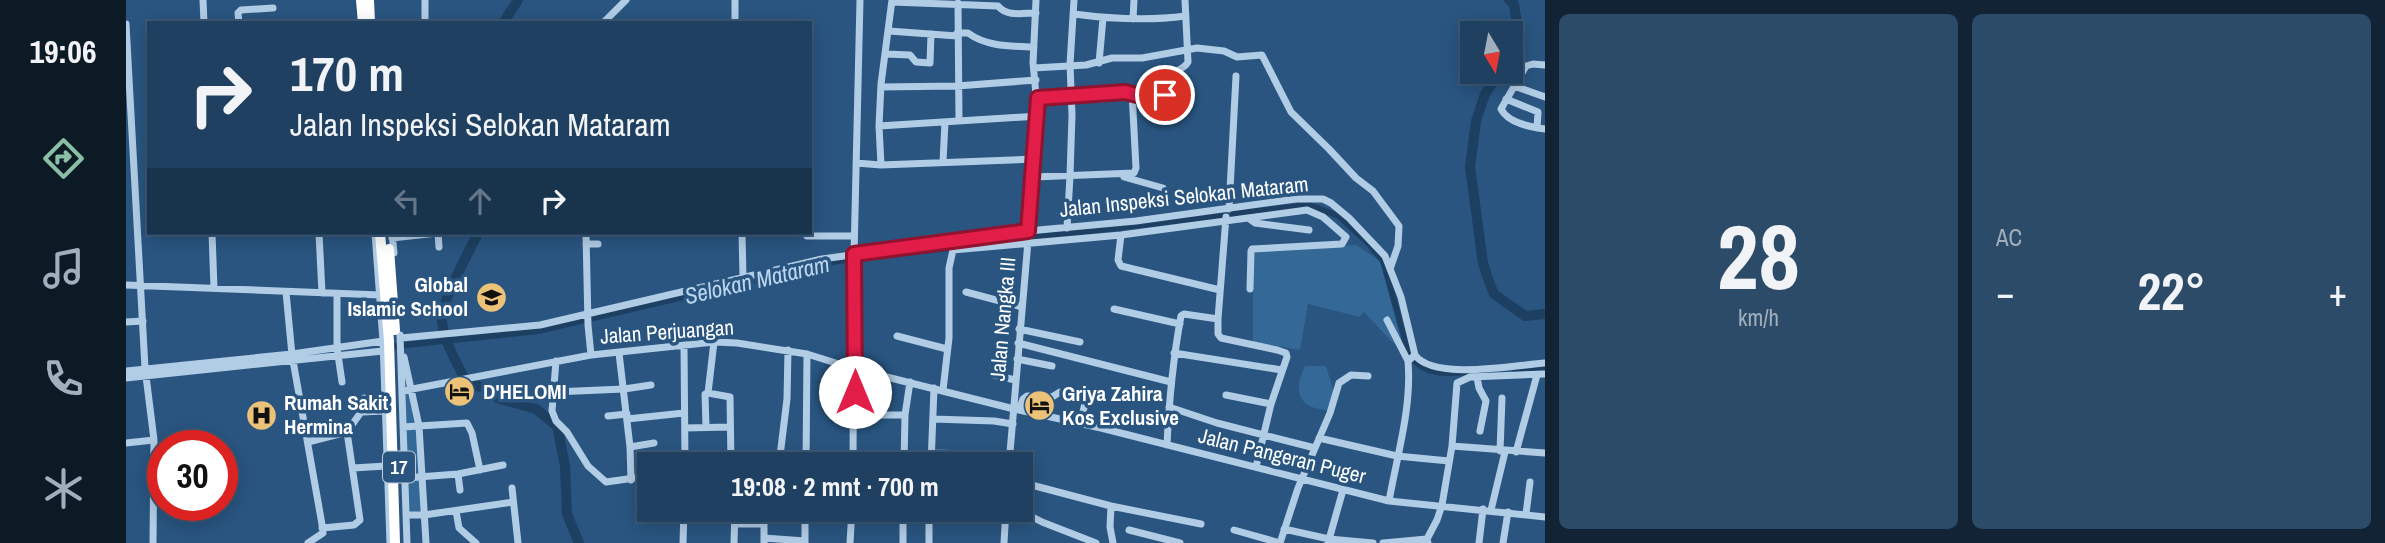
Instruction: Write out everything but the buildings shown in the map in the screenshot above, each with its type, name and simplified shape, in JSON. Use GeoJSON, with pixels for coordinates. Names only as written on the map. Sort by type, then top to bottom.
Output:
{"type":"FeatureCollection","features":[{"type":"Feature","properties":{"kind":"highway"},"geometry":{"type":"LineString","coordinates":[[359,0],[361,21]]}},
{"type":"Feature","properties":{"kind":"highway"},"geometry":{"type":"LineString","coordinates":[[371,0],[372,21]]}},
{"type":"Feature","properties":{"kind":"highway","name":"17"},"geometry":{"type":"LineString","coordinates":[[377,235],[390,312],[400,542]]}},
{"type":"Feature","properties":{"kind":"highway","name":"17"},"geometry":{"type":"LineString","coordinates":[[386,297],[392,259],[390,235]]}},
{"type":"Feature","properties":{"kind":"highway","name":"17"},"geometry":{"type":"LineString","coordinates":[[392,345],[388,435],[400,542]]}},
{"type":"Feature","properties":{"kind":"street"},"geometry":{"type":"LineString","coordinates":[[203,0],[204,21]]}},
{"type":"Feature","properties":{"kind":"street"},"geometry":{"type":"LineString","coordinates":[[425,0],[425,21]]}},
{"type":"Feature","properties":{"kind":"street"},"geometry":{"type":"LineString","coordinates":[[605,21],[626,0]]}},
{"type":"Feature","properties":{"kind":"street"},"geometry":{"type":"LineString","coordinates":[[735,0],[735,21]]}},
{"type":"Feature","properties":{"kind":"street"},"geometry":{"type":"LineString","coordinates":[[853,452],[854,236],[860,0]]}},
{"type":"Feature","properties":{"kind":"street","name":"Jalan Nangka III"},"geometry":{"type":"LineString","coordinates":[[1010,452],[1017,409],[1015,380],[1038,116],[1034,68],[1036,0]]}},
{"type":"Feature","properties":{"kind":"street"},"geometry":{"type":"LineString","coordinates":[[1067,228],[1074,0]]}},
{"type":"Feature","properties":{"kind":"street"},"geometry":{"type":"LineString","coordinates":[[1133,19],[1134,0]]}},
{"type":"Feature","properties":{"kind":"street"},"geometry":{"type":"LineString","coordinates":[[1038,98],[1132,92],[1152,99],[1162,98],[1171,76],[1188,64],[1185,0]]}},
{"type":"Feature","properties":{"kind":"street"},"geometry":{"type":"LineString","coordinates":[[881,165],[881,87],[892,1],[983,3],[998,6],[1009,13],[1036,13]]}},
{"type":"Feature","properties":{"kind":"street"},"geometry":{"type":"LineString","coordinates":[[958,2],[959,121]]}},
{"type":"Feature","properties":{"kind":"street"},"geometry":{"type":"LineString","coordinates":[[239,21],[238,13],[241,9],[273,8]]}},
{"type":"Feature","properties":{"kind":"street"},"geometry":{"type":"LineString","coordinates":[[1074,14],[1133,19],[1186,16]]}},
{"type":"Feature","properties":{"kind":"street"},"geometry":{"type":"LineString","coordinates":[[1099,62],[1103,18]]}},
{"type":"Feature","properties":{"kind":"street"},"geometry":{"type":"LineString","coordinates":[[126,24],[145,372],[153,430]]}},
{"type":"Feature","properties":{"kind":"street"},"geometry":{"type":"LineString","coordinates":[[889,31],[968,33],[992,44],[1034,47]]}},
{"type":"Feature","properties":{"kind":"street"},"geometry":{"type":"LineString","coordinates":[[886,54],[910,55],[916,62],[930,62],[931,34]]}},
{"type":"Feature","properties":{"kind":"street"},"geometry":{"type":"LineString","coordinates":[[1034,68],[1099,62],[1122,57],[1142,58],[1187,50],[1214,49],[1237,57],[1262,55],[1291,112],[1356,178],[1373,191],[1399,226],[1398,246],[1390,269]]}},
{"type":"Feature","properties":{"kind":"street"},"geometry":{"type":"LineString","coordinates":[[1506,99],[1538,112],[1541,128],[1520,123],[1501,109],[1506,99],[1514,86],[1529,64],[1545,65]]}},
{"type":"Feature","properties":{"kind":"street"},"geometry":{"type":"LineString","coordinates":[[1236,76],[1218,334],[1221,338],[1284,352],[1287,357],[1271,404],[1256,467]]}},
{"type":"Feature","properties":{"kind":"street"},"geometry":{"type":"LineString","coordinates":[[881,87],[957,86],[1036,80]]}},
{"type":"Feature","properties":{"kind":"street"},"geometry":{"type":"LineString","coordinates":[[1514,86],[1545,97]]}},
{"type":"Feature","properties":{"kind":"street"},"geometry":{"type":"LineString","coordinates":[[1034,177],[1134,173],[1136,168],[1132,92]]}},
{"type":"Feature","properties":{"kind":"street"},"geometry":{"type":"LineString","coordinates":[[879,126],[1038,116]]}},
{"type":"Feature","properties":{"kind":"street"},"geometry":{"type":"LineString","coordinates":[[943,162],[945,122]]}},
{"type":"Feature","properties":{"kind":"street"},"geometry":{"type":"LineString","coordinates":[[856,163],[881,165],[1035,159]]}},
{"type":"Feature","properties":{"kind":"street"},"geometry":{"type":"LineString","coordinates":[[1117,175],[1163,188]]}},
{"type":"Feature","properties":{"kind":"street","name":"Jalan Inspeksi Selokan Mataram"},"geometry":{"type":"LineString","coordinates":[[126,371],[145,372],[337,352],[588,318],[822,259],[854,258],[1028,232],[1226,214],[1296,199],[1323,199],[1331,203],[1385,256],[1401,297],[1412,358]]}},
{"type":"Feature","properties":{"kind":"street"},"geometry":{"type":"LineString","coordinates":[[943,390],[952,250],[1121,235],[1226,214],[1248,218],[1307,211],[1323,217],[1346,237],[1342,244],[1252,249],[1250,289]]}},
{"type":"Feature","properties":{"kind":"street"},"geometry":{"type":"LineString","coordinates":[[1248,218],[1255,223],[1309,230]]}},
{"type":"Feature","properties":{"kind":"street"},"geometry":{"type":"LineString","coordinates":[[1338,228],[1349,219]]}},
{"type":"Feature","properties":{"kind":"street"},"geometry":{"type":"LineString","coordinates":[[212,235],[214,288]]}},
{"type":"Feature","properties":{"kind":"street"},"geometry":{"type":"LineString","coordinates":[[319,235],[322,293]]}},
{"type":"Feature","properties":{"kind":"street"},"geometry":{"type":"LineString","coordinates":[[437,235],[439,247]]}},
{"type":"Feature","properties":{"kind":"street"},"geometry":{"type":"LineString","coordinates":[[586,235],[591,355]]}},
{"type":"Feature","properties":{"kind":"street"},"geometry":{"type":"LineString","coordinates":[[742,235],[743,277]]}},
{"type":"Feature","properties":{"kind":"street"},"geometry":{"type":"LineString","coordinates":[[1121,235],[1118,260],[1121,266],[1220,290]]}},
{"type":"Feature","properties":{"kind":"street"},"geometry":{"type":"LineString","coordinates":[[807,236],[854,236]]}},
{"type":"Feature","properties":{"kind":"street"},"geometry":{"type":"LineString","coordinates":[[586,244],[598,244]]}},
{"type":"Feature","properties":{"kind":"street"},"geometry":{"type":"LineString","coordinates":[[392,259],[392,345],[386,411],[386,466],[400,542]]}},
{"type":"Feature","properties":{"kind":"street"},"geometry":{"type":"LineString","coordinates":[[126,285],[386,297],[392,345],[402,391],[406,515],[400,542]]}},
{"type":"Feature","properties":{"kind":"street"},"geometry":{"type":"LineString","coordinates":[[286,292],[292,357],[323,533],[308,543]]}},
{"type":"Feature","properties":{"kind":"street"},"geometry":{"type":"LineString","coordinates":[[966,292],[1022,307]]}},
{"type":"Feature","properties":{"kind":"street"},"geometry":{"type":"LineString","coordinates":[[337,293],[337,352],[342,382]]}},
{"type":"Feature","properties":{"kind":"street"},"geometry":{"type":"LineString","coordinates":[[1114,309],[1180,324]]}},
{"type":"Feature","properties":{"kind":"street"},"geometry":{"type":"LineString","coordinates":[[1167,445],[1174,353],[1181,316],[1184,314],[1217,319]]}},
{"type":"Feature","properties":{"kind":"street"},"geometry":{"type":"LineString","coordinates":[[1387,320],[1412,358],[1424,364],[1471,374],[1541,374],[1517,452]]}},
{"type":"Feature","properties":{"kind":"street"},"geometry":{"type":"LineString","coordinates":[[126,322],[143,321]]}},
{"type":"Feature","properties":{"kind":"street"},"geometry":{"type":"LineString","coordinates":[[1019,329],[1080,342]]}},
{"type":"Feature","properties":{"kind":"street"},"geometry":{"type":"LineString","coordinates":[[897,336],[947,349]]}},
{"type":"Feature","properties":{"kind":"street"},"geometry":{"type":"LineString","coordinates":[[706,427],[704,396],[708,393],[714,342]]}},
{"type":"Feature","properties":{"kind":"street","name":"Jalan Perjuangan"},"geometry":{"type":"LineString","coordinates":[[402,391],[591,355],[714,342],[807,354],[855,369],[1017,409]]}},
{"type":"Feature","properties":{"kind":"street"},"geometry":{"type":"LineString","coordinates":[[1018,343],[1171,382]]}},
{"type":"Feature","properties":{"kind":"street"},"geometry":{"type":"LineString","coordinates":[[392,345],[412,389],[419,426],[426,543]]}},
{"type":"Feature","properties":{"kind":"street"},"geometry":{"type":"LineString","coordinates":[[684,345],[685,452]]}},
{"type":"Feature","properties":{"kind":"street"},"geometry":{"type":"LineString","coordinates":[[780,452],[787,399],[788,350]]}},
{"type":"Feature","properties":{"kind":"street"},"geometry":{"type":"LineString","coordinates":[[620,353],[631,480]]}},
{"type":"Feature","properties":{"kind":"street"},"geometry":{"type":"LineString","coordinates":[[1174,353],[1282,370]]}},
{"type":"Feature","properties":{"kind":"street"},"geometry":{"type":"LineString","coordinates":[[806,452],[807,354]]}},
{"type":"Feature","properties":{"kind":"street"},"geometry":{"type":"LineString","coordinates":[[1389,502],[1412,358]]}},
{"type":"Feature","properties":{"kind":"street"},"geometry":{"type":"LineString","coordinates":[[1017,359],[1052,366]]}},
{"type":"Feature","properties":{"kind":"street"},"geometry":{"type":"LineString","coordinates":[[556,361],[552,411],[555,421],[567,432],[593,473],[606,482],[637,479]]}},
{"type":"Feature","properties":{"kind":"street"},"geometry":{"type":"LineString","coordinates":[[1383,543],[1427,541],[1437,520],[1452,446],[1457,383],[1471,374],[1545,363]]}},
{"type":"Feature","properties":{"kind":"street","name":"Jalan Inspeksi Selokan Mataram"},"geometry":{"type":"LineString","coordinates":[[126,378],[145,372]]}},
{"type":"Feature","properties":{"kind":"street"},"geometry":{"type":"LineString","coordinates":[[1471,374],[1486,401],[1480,430]]}},
{"type":"Feature","properties":{"kind":"street"},"geometry":{"type":"LineString","coordinates":[[1234,530],[1280,543],[1339,383],[1351,375],[1368,376]]}},
{"type":"Feature","properties":{"kind":"street"},"geometry":{"type":"LineString","coordinates":[[994,376],[1015,380]]}},
{"type":"Feature","properties":{"kind":"street"},"geometry":{"type":"LineString","coordinates":[[904,452],[905,415],[910,382]]}},
{"type":"Feature","properties":{"kind":"street"},"geometry":{"type":"LineString","coordinates":[[554,392],[624,390],[651,386]]}},
{"type":"Feature","properties":{"kind":"street"},"geometry":{"type":"LineString","coordinates":[[931,452],[934,388]]}},
{"type":"Feature","properties":{"kind":"street"},"geometry":{"type":"LineString","coordinates":[[1017,409],[1027,396],[1052,397],[1060,391],[1083,391]]}},
{"type":"Feature","properties":{"kind":"street"},"geometry":{"type":"LineString","coordinates":[[708,393],[730,397],[731,452]]}},
{"type":"Feature","properties":{"kind":"street"},"geometry":{"type":"LineString","coordinates":[[1226,394],[1271,404]]}},
{"type":"Feature","properties":{"kind":"street"},"geometry":{"type":"LineString","coordinates":[[308,442],[347,432],[361,412],[364,398]]}},
{"type":"Feature","properties":{"kind":"street"},"geometry":{"type":"LineString","coordinates":[[1479,543],[1502,451],[1502,398]]}},
{"type":"Feature","properties":{"kind":"street"},"geometry":{"type":"LineString","coordinates":[[1080,423],[1086,400]]}},
{"type":"Feature","properties":{"kind":"street"},"geometry":{"type":"LineString","coordinates":[[1169,407],[1315,448]]}},
{"type":"Feature","properties":{"kind":"street","name":"Jalan Pangeran Puger"},"geometry":{"type":"LineString","coordinates":[[1017,409],[1389,502],[1545,517]]}},
{"type":"Feature","properties":{"kind":"street"},"geometry":{"type":"LineString","coordinates":[[361,412],[386,411]]}},
{"type":"Feature","properties":{"kind":"street"},"geometry":{"type":"LineString","coordinates":[[608,416],[684,413]]}},
{"type":"Feature","properties":{"kind":"street"},"geometry":{"type":"LineString","coordinates":[[854,415],[905,415]]}},
{"type":"Feature","properties":{"kind":"street"},"geometry":{"type":"LineString","coordinates":[[933,419],[1013,424]]}},
{"type":"Feature","properties":{"kind":"street"},"geometry":{"type":"LineString","coordinates":[[403,427],[467,423],[472,433],[480,470]]}},
{"type":"Feature","properties":{"kind":"street"},"geometry":{"type":"LineString","coordinates":[[685,428],[730,427]]}},
{"type":"Feature","properties":{"kind":"street"},"geometry":{"type":"LineString","coordinates":[[322,528],[354,525],[360,520],[347,432]]}},
{"type":"Feature","properties":{"kind":"street"},"geometry":{"type":"LineString","coordinates":[[1319,438],[1397,456],[1449,461]]}},
{"type":"Feature","properties":{"kind":"street"},"geometry":{"type":"LineString","coordinates":[[126,443],[147,441]]}},
{"type":"Feature","properties":{"kind":"street"},"geometry":{"type":"LineString","coordinates":[[630,447],[654,443]]}},
{"type":"Feature","properties":{"kind":"street"},"geometry":{"type":"LineString","coordinates":[[1452,446],[1545,453]]}},
{"type":"Feature","properties":{"kind":"street"},"geometry":{"type":"LineString","coordinates":[[405,478],[458,474],[503,464]]}},
{"type":"Feature","properties":{"kind":"street"},"geometry":{"type":"LineString","coordinates":[[354,468],[386,466]]}},
{"type":"Feature","properties":{"kind":"street"},"geometry":{"type":"LineString","coordinates":[[458,474],[460,490]]}},
{"type":"Feature","properties":{"kind":"street"},"geometry":{"type":"LineString","coordinates":[[1526,514],[1530,482]]}},
{"type":"Feature","properties":{"kind":"street"},"geometry":{"type":"LineString","coordinates":[[1033,485],[1111,506],[1201,524]]}},
{"type":"Feature","properties":{"kind":"street"},"geometry":{"type":"LineString","coordinates":[[512,488],[518,543]]}},
{"type":"Feature","properties":{"kind":"street"},"geometry":{"type":"LineString","coordinates":[[1329,541],[1343,490]]}},
{"type":"Feature","properties":{"kind":"street"},"geometry":{"type":"LineString","coordinates":[[406,515],[424,515],[513,502]]}},
{"type":"Feature","properties":{"kind":"street"},"geometry":{"type":"LineString","coordinates":[[1111,506],[1110,527],[1113,543]]}},
{"type":"Feature","properties":{"kind":"street"},"geometry":{"type":"LineString","coordinates":[[456,511],[459,528],[472,537],[475,543]]}},
{"type":"Feature","properties":{"kind":"street"},"geometry":{"type":"LineString","coordinates":[[1503,543],[1508,512]]}},
{"type":"Feature","properties":{"kind":"street"},"geometry":{"type":"LineString","coordinates":[[1033,517],[1092,543]]}},
{"type":"Feature","properties":{"kind":"street"},"geometry":{"type":"LineString","coordinates":[[153,521],[153,543]]}},
{"type":"Feature","properties":{"kind":"street"},"geometry":{"type":"LineString","coordinates":[[683,543],[684,522]]}},
{"type":"Feature","properties":{"kind":"street"},"geometry":{"type":"LineString","coordinates":[[734,543],[735,524],[764,524],[764,541],[805,542],[805,522]]}},
{"type":"Feature","properties":{"kind":"street"},"geometry":{"type":"LineString","coordinates":[[850,543],[851,522]]}},
{"type":"Feature","properties":{"kind":"street"},"geometry":{"type":"LineString","coordinates":[[903,522],[903,543]]}},
{"type":"Feature","properties":{"kind":"street"},"geometry":{"type":"LineString","coordinates":[[929,522],[929,543]]}},
{"type":"Feature","properties":{"kind":"street"},"geometry":{"type":"LineString","coordinates":[[1003,543],[1005,522]]}},
{"type":"Feature","properties":{"kind":"street"},"geometry":{"type":"LineString","coordinates":[[1284,528],[1329,541],[1373,543]]}},
{"type":"Feature","properties":{"kind":"street"},"geometry":{"type":"LineString","coordinates":[[1129,530],[1180,543]]}},
{"type":"Feature","properties":{"kind":"shaded area"},"geometry":{"type":"Polygon","coordinates":[[[1356,245],[1380,261],[1385,271],[1407,351],[1392,342],[1364,312],[1360,317],[1308,304],[1300,350],[1253,342],[1253,252],[1356,245]]]}},
{"type":"Feature","properties":{"kind":"shaded area"},"geometry":{"type":"Polygon","coordinates":[[[404,354],[413,389],[424,515],[406,515],[404,354]]]}},
{"type":"Feature","properties":{"kind":"shaded area"},"geometry":{"type":"Polygon","coordinates":[[[1305,366],[1326,366],[1334,393],[1328,410],[1310,406],[1301,397],[1299,383],[1305,366]]]}},
{"type":"Feature","properties":{"kind":"waterway"},"geometry":{"type":"LineString","coordinates":[[504,21],[518,0]]}},
{"type":"Feature","properties":{"kind":"waterway"},"geometry":{"type":"LineString","coordinates":[[1509,0],[1514,4],[1517,21]]}},
{"type":"Feature","properties":{"kind":"waterway"},"geometry":{"type":"LineString","coordinates":[[1492,84],[1485,94],[1476,121],[1470,167],[1483,263],[1494,294],[1525,316],[1545,314]]}},
{"type":"Feature","properties":{"kind":"waterway","name":"Selokan Mataram"},"geometry":{"type":"LineString","coordinates":[[980,244],[1309,205],[1339,216],[1383,261],[1409,355],[1415,362],[1436,372],[1470,372]]}},
{"type":"Feature","properties":{"kind":"waterway"},"geometry":{"type":"LineString","coordinates":[[477,235],[446,301],[442,320],[445,336],[466,382],[492,391],[497,398],[536,409],[557,426],[565,466],[567,514],[579,543]]}},
{"type":"Feature","properties":{"kind":"waterway","name":"Selokan Mataram"},"geometry":{"type":"LineString","coordinates":[[388,347],[538,331],[838,261],[958,247]]}},
{"type":"Feature","properties":{"kind":"waterway","name":"Selokan Mataram"},"geometry":{"type":"LineString","coordinates":[[1515,369],[1545,367]]}},
{"type":"Feature","properties":{"kind":"place","name":"Global Islamic School"},"geometry":{"type":"Point","coordinates":[491,297]}},
{"type":"Feature","properties":{"kind":"place","name":"D'HELOMI"},"geometry":{"type":"Point","coordinates":[460,392]}},
{"type":"Feature","properties":{"kind":"place","name":"Griya Zahira Kos Exclusive"},"geometry":{"type":"Point","coordinates":[1039,406]}},
{"type":"Feature","properties":{"kind":"place","name":"Rumah Sakit Hermina"},"geometry":{"type":"Point","coordinates":[261,415]}},
{"type":"Feature","properties":{"kind":"route"},"geometry":{"type":"LineString","coordinates":[[855,392],[854,254],[1028,231],[1038,98],[1132,92],[1157,100],[1165,95]]}}]}
